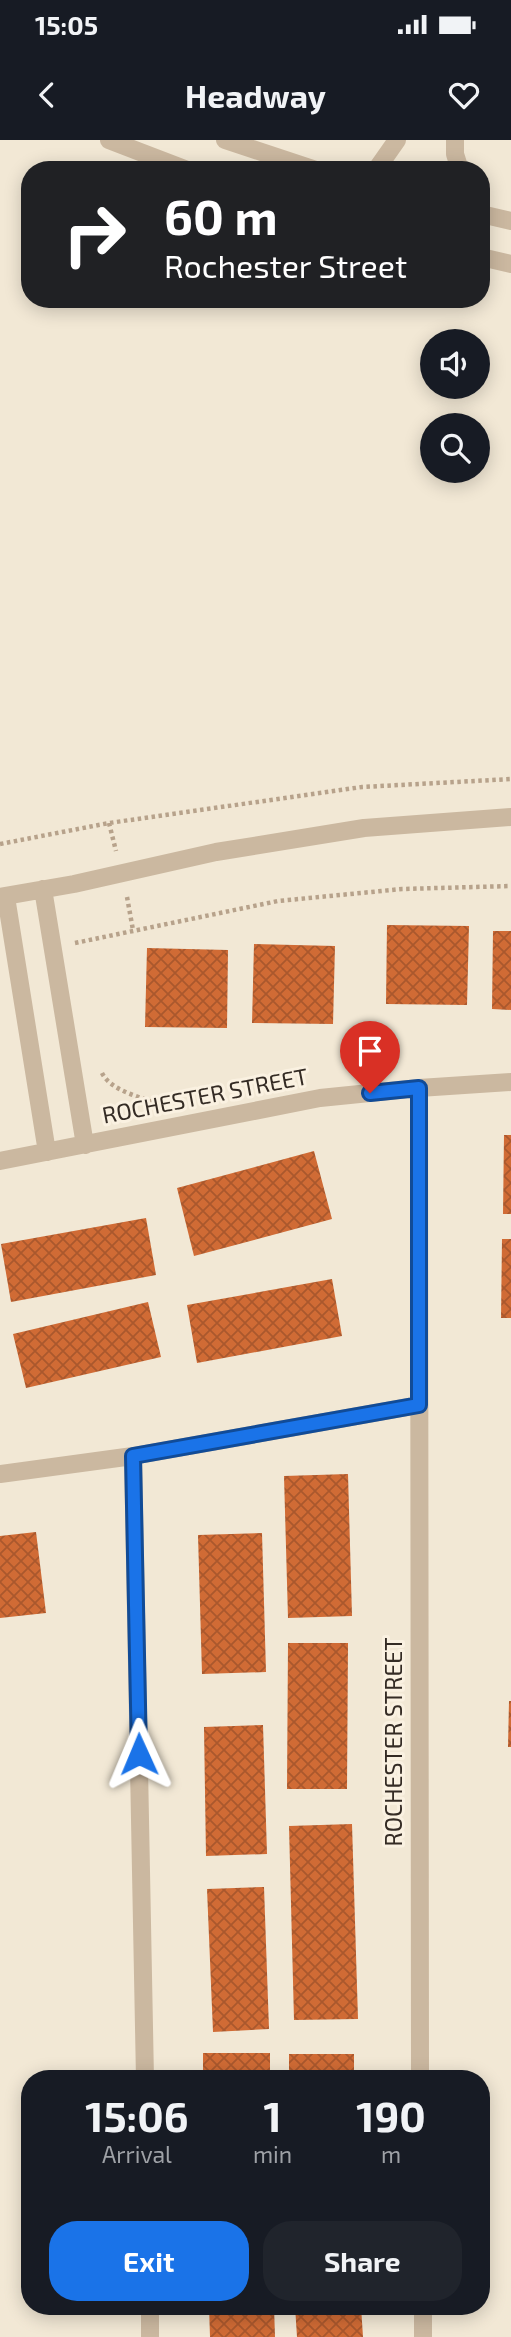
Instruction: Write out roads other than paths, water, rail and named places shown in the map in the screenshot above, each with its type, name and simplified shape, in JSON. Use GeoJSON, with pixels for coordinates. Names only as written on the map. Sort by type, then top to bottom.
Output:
{"type":"FeatureCollection","features":[{"type":"Feature","properties":{"kind":"street"},"geometry":{"type":"LineString","coordinates":[[109,140],[164,161]]}},
{"type":"Feature","properties":{"kind":"street"},"geometry":{"type":"LineString","coordinates":[[225,140],[289,161]]}},
{"type":"Feature","properties":{"kind":"street"},"geometry":{"type":"LineString","coordinates":[[382,161],[397,140]]}},
{"type":"Feature","properties":{"kind":"street"},"geometry":{"type":"LineString","coordinates":[[455,140],[457,161]]}},
{"type":"Feature","properties":{"kind":"street"},"geometry":{"type":"LineString","coordinates":[[490,214],[511,221]]}},
{"type":"Feature","properties":{"kind":"street"},"geometry":{"type":"LineString","coordinates":[[490,259],[511,264]]}},
{"type":"Feature","properties":{"kind":"street"},"geometry":{"type":"LineString","coordinates":[[47,1152],[3,897],[216,852],[364,828],[511,817]]}},
{"type":"Feature","properties":{"kind":"street","name":"ROCHESTER STREET"},"geometry":{"type":"LineString","coordinates":[[43,889],[85,1145]]}},
{"type":"Feature","properties":{"kind":"street","name":"ROCHESTER STREET"},"geometry":{"type":"LineString","coordinates":[[0,1161],[320,1098],[511,1082]]}},
{"type":"Feature","properties":{"kind":"street","name":"ROCHESTER STREET"},"geometry":{"type":"LineString","coordinates":[[419,1088],[420,2070]]}},
{"type":"Feature","properties":{"kind":"street"},"geometry":{"type":"LineString","coordinates":[[0,1474],[133,1456],[419,1405]]}},
{"type":"Feature","properties":{"kind":"street"},"geometry":{"type":"LineString","coordinates":[[133,1456],[145,2070]]}},
{"type":"Feature","properties":{"kind":"street"},"geometry":{"type":"LineString","coordinates":[[150,2315],[150,2337]]}},
{"type":"Feature","properties":{"kind":"street"},"geometry":{"type":"LineString","coordinates":[[423,2315],[423,2337]]}}]}
